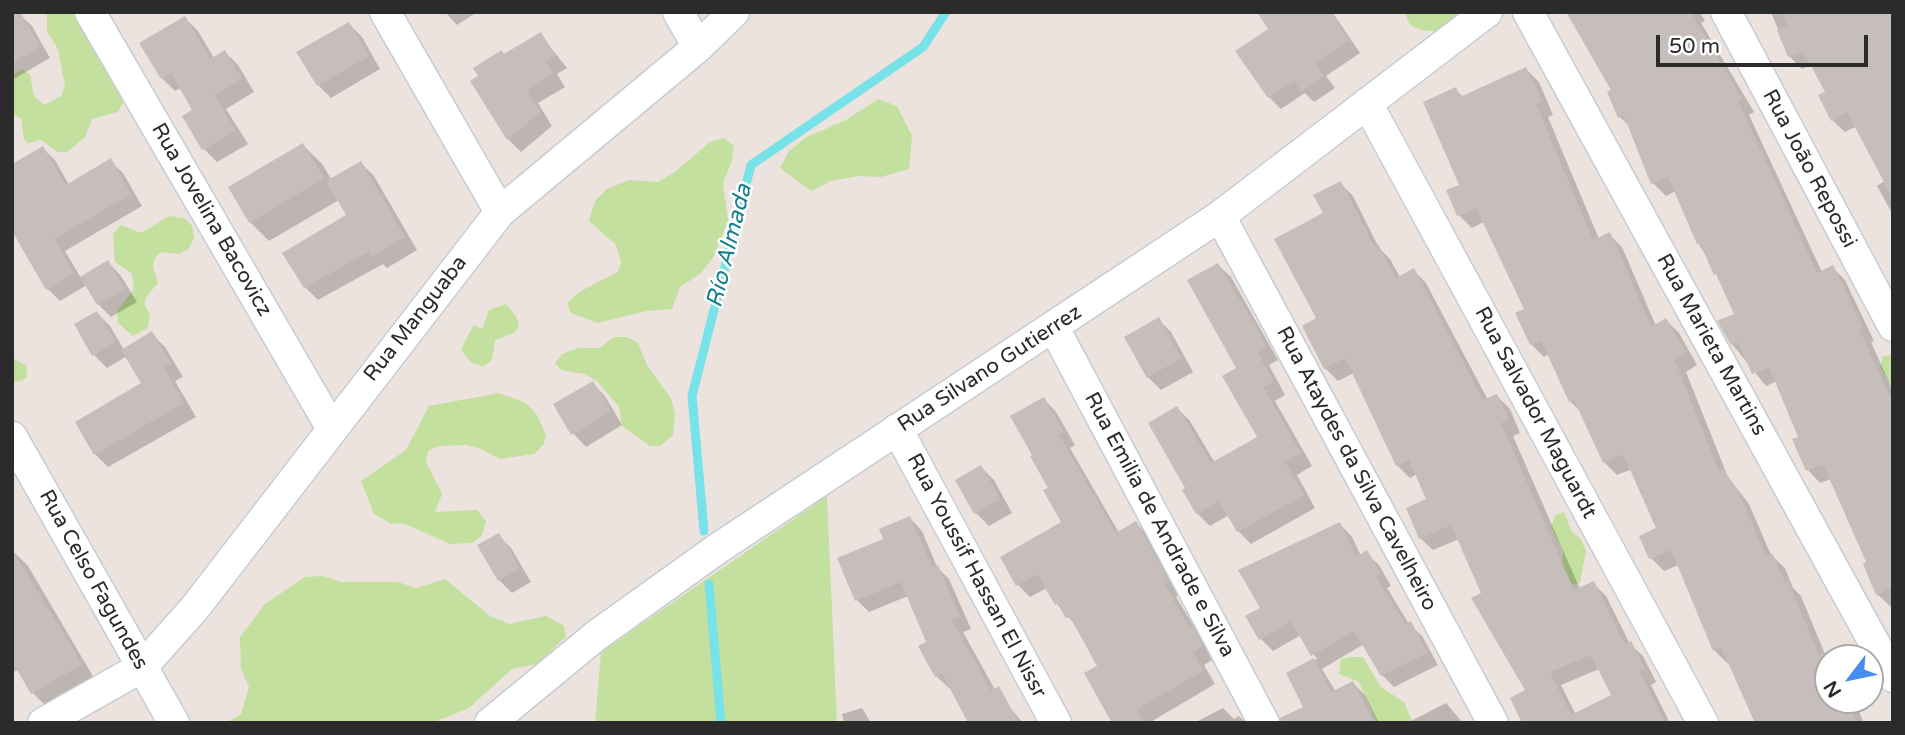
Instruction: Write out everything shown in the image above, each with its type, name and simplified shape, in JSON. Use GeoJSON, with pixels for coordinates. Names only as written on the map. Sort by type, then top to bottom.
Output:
{"type":"FeatureCollection","features":[{"type":"Feature","properties":{"kind":"street","name":"Rua Jovelina Bacovicz"},"geometry":{"type":"LineString","coordinates":[[90,12],[331,427]]}},
{"type":"Feature","properties":{"kind":"street"},"geometry":{"type":"LineString","coordinates":[[385,12],[500,212]]}},
{"type":"Feature","properties":{"kind":"street"},"geometry":{"type":"LineString","coordinates":[[678,12],[698,47]]}},
{"type":"Feature","properties":{"kind":"street","name":"Rua Manguaba"},"geometry":{"type":"LineString","coordinates":[[43,723],[142,667],[194,609],[331,427],[500,212],[698,47],[734,12]]}},
{"type":"Feature","properties":{"kind":"street","name":"Rua Silvano Gutierrez"},"geometry":{"type":"LineString","coordinates":[[490,723],[597,635],[717,549],[1220,216],[1487,12]]}},
{"type":"Feature","properties":{"kind":"street","name":"Rua Marieta Martins"},"geometry":{"type":"LineString","coordinates":[[1528,12],[1893,677]]}},
{"type":"Feature","properties":{"kind":"street","name":"Rua João Repossi"},"geometry":{"type":"LineString","coordinates":[[1726,12],[1893,326]]}},
{"type":"Feature","properties":{"kind":"street","name":"Rua Salvador Maguardt"},"geometry":{"type":"LineString","coordinates":[[1367,103],[1703,723]]}},
{"type":"Feature","properties":{"kind":"street","name":"Rua Ataydes da Silva Cavelheiro"},"geometry":{"type":"LineString","coordinates":[[1220,216],[1493,723]]}},
{"type":"Feature","properties":{"kind":"street","name":"Rua Emilia de Andrade e Silva"},"geometry":{"type":"LineString","coordinates":[[1054,328],[1264,723]]}},
{"type":"Feature","properties":{"kind":"street","name":"Rua Youssif Hassan El Nissr"},"geometry":{"type":"LineString","coordinates":[[897,429],[1056,723]]}},
{"type":"Feature","properties":{"kind":"street","name":"Rua Celso Fagundes"},"geometry":{"type":"LineString","coordinates":[[12,437],[174,723]]}},
{"type":"Feature","properties":{"kind":"green space"},"geometry":{"type":"Polygon","coordinates":[[[47,12],[79,12],[126,98],[118,112],[92,119],[85,137],[67,152],[58,152],[41,140],[28,143],[24,139],[21,118],[12,114],[12,76],[22,69],[30,75],[34,96],[44,105],[61,96],[65,86],[58,49],[47,32],[47,12]]]}},
{"type":"Feature","properties":{"kind":"green space"},"geometry":{"type":"Polygon","coordinates":[[[1404,12],[1466,12],[1444,32],[1421,30],[1410,25],[1404,12]]]}},
{"type":"Feature","properties":{"kind":"green space"},"geometry":{"type":"Polygon","coordinates":[[[878,99],[897,106],[912,136],[909,169],[881,177],[859,176],[831,181],[811,191],[780,168],[789,151],[805,138],[846,120],[878,99]]]}},
{"type":"Feature","properties":{"kind":"green space"},"geometry":{"type":"Polygon","coordinates":[[[724,138],[734,146],[732,161],[723,183],[728,221],[714,256],[701,273],[680,287],[672,309],[647,311],[597,323],[571,313],[567,303],[579,292],[618,272],[621,262],[616,245],[589,221],[595,201],[607,189],[629,180],[658,182],[676,171],[710,142],[724,138]]]}},
{"type":"Feature","properties":{"kind":"green space"},"geometry":{"type":"Polygon","coordinates":[[[169,216],[184,218],[192,226],[194,238],[189,248],[180,254],[161,252],[155,258],[153,267],[158,283],[144,304],[150,315],[148,328],[133,336],[118,323],[117,311],[134,289],[132,274],[115,262],[113,234],[121,225],[141,233],[169,216]]]}},
{"type":"Feature","properties":{"kind":"green space"},"geometry":{"type":"Polygon","coordinates":[[[506,304],[516,316],[519,326],[514,333],[495,340],[492,360],[483,367],[471,362],[461,350],[474,325],[482,329],[489,310],[506,304]]]}},
{"type":"Feature","properties":{"kind":"green space"},"geometry":{"type":"Polygon","coordinates":[[[614,337],[627,337],[638,343],[647,365],[671,399],[675,413],[673,435],[660,446],[650,446],[622,426],[619,407],[598,382],[585,374],[561,370],[555,363],[562,354],[579,348],[600,348],[614,337]]]}},
{"type":"Feature","properties":{"kind":"green space"},"geometry":{"type":"Polygon","coordinates":[[[1892,355],[1893,388],[1880,367],[1883,356],[1892,355]]]}},
{"type":"Feature","properties":{"kind":"green space"},"geometry":{"type":"Polygon","coordinates":[[[12,358],[26,365],[27,377],[21,381],[12,382],[12,358]]]}},
{"type":"Feature","properties":{"kind":"green space"},"geometry":{"type":"Polygon","coordinates":[[[499,393],[526,403],[537,415],[546,435],[544,444],[534,454],[500,459],[467,445],[439,446],[428,451],[426,462],[442,494],[435,512],[477,510],[486,521],[482,535],[472,543],[450,544],[403,523],[391,524],[374,514],[361,481],[406,450],[429,406],[499,393]]]}},
{"type":"Feature","properties":{"kind":"green space"},"geometry":{"type":"Polygon","coordinates":[[[827,496],[837,723],[595,723],[601,652],[827,496]]]}},
{"type":"Feature","properties":{"kind":"green space"},"geometry":{"type":"Polygon","coordinates":[[[1564,512],[1572,532],[1580,538],[1586,551],[1580,583],[1572,585],[1562,575],[1563,550],[1551,527],[1555,515],[1564,512]]]}},
{"type":"Feature","properties":{"kind":"green space"},"geometry":{"type":"Polygon","coordinates":[[[322,576],[342,582],[398,582],[416,588],[445,579],[490,616],[509,624],[546,616],[564,626],[566,637],[537,664],[512,669],[469,708],[432,723],[226,723],[241,714],[249,687],[241,669],[240,637],[265,604],[305,577],[322,576]]]}},
{"type":"Feature","properties":{"kind":"green space"},"geometry":{"type":"Polygon","coordinates":[[[1363,657],[1381,687],[1404,702],[1413,723],[1377,723],[1359,682],[1339,674],[1341,659],[1363,657]]]}},
{"type":"Feature","properties":{"kind":"building"},"geometry":{"type":"Polygon","coordinates":[[[12,12],[20,12],[41,46],[12,63],[12,12]]]}},
{"type":"Feature","properties":{"kind":"building"},"geometry":{"type":"Polygon","coordinates":[[[1257,12],[1331,12],[1349,40],[1315,63],[1324,76],[1301,91],[1294,81],[1268,98],[1235,51],[1268,29],[1257,12]]]}},
{"type":"Feature","properties":{"kind":"building"},"geometry":{"type":"Polygon","coordinates":[[[1566,12],[1691,12],[1742,99],[1738,101],[1817,273],[1833,265],[1863,328],[1859,329],[1893,404],[1893,587],[1876,595],[1863,564],[1866,562],[1823,464],[1806,471],[1792,439],[1798,437],[1769,367],[1752,374],[1738,342],[1731,345],[1717,321],[1734,314],[1716,274],[1714,275],[1700,243],[1697,244],[1668,177],[1651,184],[1624,116],[1618,118],[1607,92],[1611,90],[1566,12]]]}},
{"type":"Feature","properties":{"kind":"building"},"geometry":{"type":"Polygon","coordinates":[[[1782,12],[1893,12],[1893,199],[1847,112],[1831,121],[1818,95],[1825,92],[1803,51],[1788,57],[1777,30],[1787,26],[1782,12]]]}},
{"type":"Feature","properties":{"kind":"building"},"geometry":{"type":"Polygon","coordinates":[[[185,16],[210,59],[225,50],[242,79],[214,95],[236,131],[202,150],[182,116],[192,110],[171,73],[161,79],[139,43],[185,16]]]}},
{"type":"Feature","properties":{"kind":"building"},"geometry":{"type":"Polygon","coordinates":[[[349,22],[369,56],[317,86],[296,52],[349,22]]]}},
{"type":"Feature","properties":{"kind":"building"},"geometry":{"type":"Polygon","coordinates":[[[541,32],[555,55],[545,61],[553,73],[527,90],[540,112],[507,140],[470,81],[478,76],[473,68],[502,50],[504,54],[541,32]]]}},
{"type":"Feature","properties":{"kind":"building"},"geometry":{"type":"Polygon","coordinates":[[[1526,67],[1542,101],[1536,104],[1593,240],[1610,232],[1651,327],[1666,318],[1686,352],[1674,358],[1719,471],[1723,469],[1737,489],[1766,556],[1772,553],[1785,582],[1788,581],[1814,644],[1814,714],[1853,714],[1856,723],[1755,723],[1721,647],[1713,651],[1671,550],[1649,559],[1639,536],[1656,528],[1623,454],[1603,463],[1574,400],[1569,402],[1541,340],[1530,345],[1515,313],[1524,309],[1476,208],[1457,216],[1446,190],[1459,185],[1423,102],[1456,87],[1460,97],[1526,67]]]}},
{"type":"Feature","properties":{"kind":"building"},"geometry":{"type":"Polygon","coordinates":[[[303,143],[324,178],[249,223],[228,187],[303,143]]]}},
{"type":"Feature","properties":{"kind":"building"},"geometry":{"type":"Polygon","coordinates":[[[43,146],[66,185],[111,158],[131,194],[54,239],[74,273],[46,290],[12,231],[12,164],[43,146]]]}},
{"type":"Feature","properties":{"kind":"building"},"geometry":{"type":"Polygon","coordinates":[[[361,161],[405,237],[372,256],[370,251],[304,288],[282,253],[346,215],[326,181],[361,161]]]}},
{"type":"Feature","properties":{"kind":"building"},"geometry":{"type":"Polygon","coordinates":[[[1341,181],[1374,246],[1378,244],[1396,278],[1414,268],[1483,400],[1497,394],[1509,420],[1501,423],[1574,590],[1594,581],[1625,645],[1631,641],[1645,669],[1640,672],[1665,723],[1522,723],[1510,698],[1525,690],[1471,598],[1481,593],[1451,525],[1419,539],[1406,508],[1426,499],[1409,460],[1396,466],[1345,358],[1324,369],[1302,326],[1316,318],[1274,239],[1323,213],[1313,195],[1341,181]],[[1591,655],[1550,672],[1571,715],[1611,695],[1591,655]]]}},
{"type":"Feature","properties":{"kind":"building"},"geometry":{"type":"Polygon","coordinates":[[[108,260],[125,289],[97,305],[80,277],[108,260]]]}},
{"type":"Feature","properties":{"kind":"building"},"geometry":{"type":"Polygon","coordinates":[[[1218,263],[1267,346],[1257,352],[1274,382],[1263,387],[1301,453],[1285,462],[1304,495],[1237,532],[1219,501],[1196,514],[1182,490],[1185,488],[1148,423],[1177,406],[1211,463],[1257,437],[1222,376],[1236,368],[1187,280],[1218,263]]]}},
{"type":"Feature","properties":{"kind":"building"},"geometry":{"type":"Polygon","coordinates":[[[97,311],[116,342],[92,356],[74,324],[97,311]]]}},
{"type":"Feature","properties":{"kind":"building"},"geometry":{"type":"Polygon","coordinates":[[[1159,317],[1181,358],[1147,378],[1124,337],[1159,317]]]}},
{"type":"Feature","properties":{"kind":"building"},"geometry":{"type":"Polygon","coordinates":[[[152,331],[171,363],[164,368],[184,403],[94,455],[75,422],[141,383],[121,350],[152,331]]]}},
{"type":"Feature","properties":{"kind":"building"},"geometry":{"type":"Polygon","coordinates":[[[593,381],[611,411],[571,435],[553,404],[593,381]]]}},
{"type":"Feature","properties":{"kind":"building"},"geometry":{"type":"Polygon","coordinates":[[[1044,397],[1064,432],[1059,435],[1116,533],[1136,521],[1169,582],[1165,584],[1189,628],[1193,626],[1203,646],[1193,652],[1203,671],[1137,709],[1145,723],[1112,723],[1084,673],[1097,666],[1070,617],[1066,618],[1057,603],[1055,605],[1037,574],[1016,586],[1000,557],[1061,522],[1043,490],[1048,488],[1010,416],[1044,397]]]}},
{"type":"Feature","properties":{"kind":"building"},"geometry":{"type":"Polygon","coordinates":[[[981,465],[1000,499],[974,514],[955,480],[981,465]]]}},
{"type":"Feature","properties":{"kind":"building"},"geometry":{"type":"Polygon","coordinates":[[[910,516],[932,567],[938,565],[960,617],[952,620],[991,691],[999,686],[1019,723],[968,723],[942,673],[935,677],[918,646],[926,642],[901,582],[855,601],[837,558],[883,539],[879,529],[910,516]]]}},
{"type":"Feature","properties":{"kind":"building"},"geometry":{"type":"Polygon","coordinates":[[[1340,522],[1356,557],[1367,550],[1380,573],[1376,576],[1405,624],[1411,621],[1427,653],[1381,676],[1354,631],[1311,656],[1291,621],[1259,640],[1245,616],[1260,608],[1238,570],[1340,522]]]}},
{"type":"Feature","properties":{"kind":"building"},"geometry":{"type":"Polygon","coordinates":[[[499,533],[520,568],[498,581],[477,545],[499,533]]]}},
{"type":"Feature","properties":{"kind":"building"},"geometry":{"type":"Polygon","coordinates":[[[12,550],[82,664],[31,694],[12,661],[12,550]]]}},
{"type":"Feature","properties":{"kind":"building"},"geometry":{"type":"Polygon","coordinates":[[[1314,658],[1331,692],[1353,681],[1374,723],[1281,723],[1280,718],[1303,707],[1286,673],[1314,658]]]}},
{"type":"Feature","properties":{"kind":"waterway","name":"Río Almada"},"geometry":{"type":"LineString","coordinates":[[704,531],[692,396],[751,165],[923,47],[946,12]]}},
{"type":"Feature","properties":{"kind":"waterway","name":"Río Almada"},"geometry":{"type":"LineString","coordinates":[[709,584],[721,723]]}}]}
